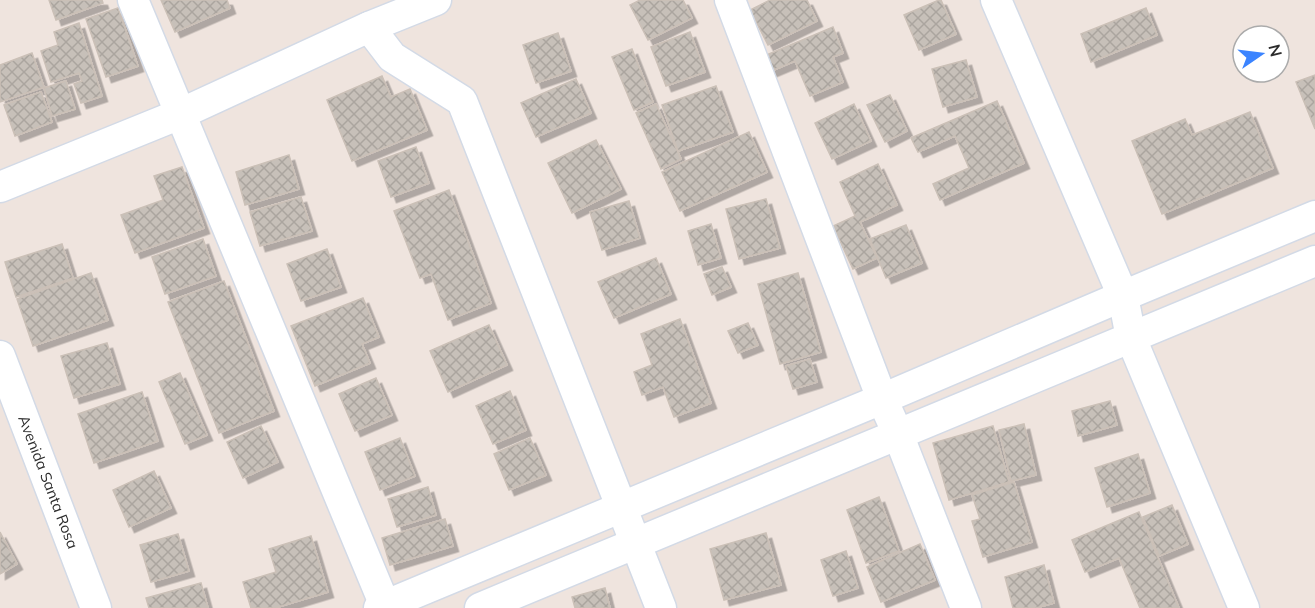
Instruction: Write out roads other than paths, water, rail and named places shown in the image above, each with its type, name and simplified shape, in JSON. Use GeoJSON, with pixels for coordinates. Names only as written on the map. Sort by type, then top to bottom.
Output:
{"type":"FeatureCollection","features":[{"type":"Feature","properties":{"kind":"street"},"geometry":{"type":"LineString","coordinates":[[133,0],[383,607],[1315,216]]}},
{"type":"Feature","properties":{"kind":"street"},"geometry":{"type":"LineString","coordinates":[[0,187],[180,114],[369,27],[394,8],[436,0]]}},
{"type":"Feature","properties":{"kind":"street"},"geometry":{"type":"LineString","coordinates":[[730,0],[882,399],[966,608]]}},
{"type":"Feature","properties":{"kind":"street"},"geometry":{"type":"LineString","coordinates":[[996,0],[1123,296],[1131,338],[1244,608]]}},
{"type":"Feature","properties":{"kind":"street"},"geometry":{"type":"LineString","coordinates":[[369,27],[392,57],[462,101],[661,608]]}},
{"type":"Feature","properties":{"kind":"street"},"geometry":{"type":"LineString","coordinates":[[480,608],[1315,261]]}},
{"type":"Feature","properties":{"kind":"street","name":"Avenida Santa Rosa"},"geometry":{"type":"LineString","coordinates":[[0,356],[96,608]]}}]}
